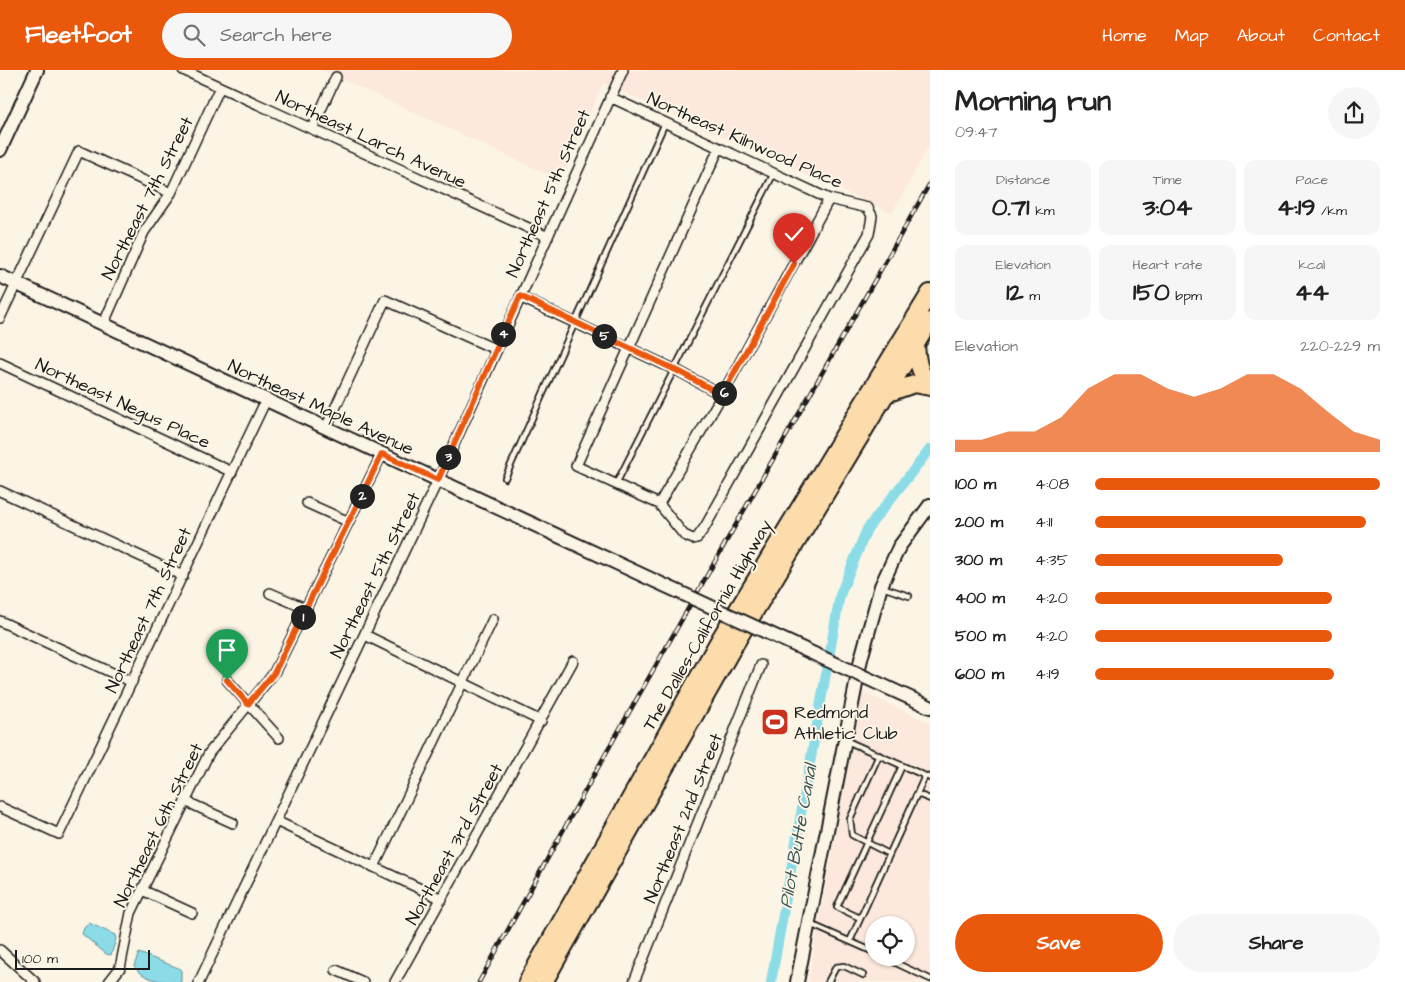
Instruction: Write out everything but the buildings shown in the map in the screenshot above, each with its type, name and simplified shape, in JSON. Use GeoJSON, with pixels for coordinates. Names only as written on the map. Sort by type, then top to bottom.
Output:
{"type":"FeatureCollection","features":[{"type":"Feature","properties":{"kind":"highway","name":"The Dalles-California Highway"},"geometry":{"type":"LineString","coordinates":[[527,982],[721,637],[930,293]]}},
{"type":"Feature","properties":{"kind":"highway","name":"The Dalles-California Highway"},"geometry":{"type":"LineString","coordinates":[[544,982],[735,644],[930,321]]}},
{"type":"Feature","properties":{"kind":"highway"},"geometry":{"type":"LineString","coordinates":[[916,344],[919,369],[930,386]]}},
{"type":"Feature","properties":{"kind":"highway"},"geometry":{"type":"LineString","coordinates":[[886,394],[914,384],[930,386]]}},
{"type":"Feature","properties":{"kind":"main road"},"geometry":{"type":"LineString","coordinates":[[0,150],[37,70]]}},
{"type":"Feature","properties":{"kind":"main road","name":"Northeast Maple Avenue"},"geometry":{"type":"LineString","coordinates":[[0,276],[930,707]]}},
{"type":"Feature","properties":{"kind":"main road"},"geometry":{"type":"LineString","coordinates":[[797,982],[844,739],[861,660],[881,586],[899,547],[930,505]]}},
{"type":"Feature","properties":{"kind":"street","name":"Northeast Larch Avenue"},"geometry":{"type":"LineString","coordinates":[[183,70],[546,236]]}},
{"type":"Feature","properties":{"kind":"street","name":"Northeast 5th Street"},"geometry":{"type":"LineString","coordinates":[[199,982],[438,480],[546,236],[623,70]]}},
{"type":"Feature","properties":{"kind":"street"},"geometry":{"type":"LineString","coordinates":[[312,129],[336,76]]}},
{"type":"Feature","properties":{"kind":"street","name":"Northeast 7th Street"},"geometry":{"type":"LineString","coordinates":[[103,324],[144,232],[171,193],[220,87]]}},
{"type":"Feature","properties":{"kind":"street","name":"Northeast Kilnwood Place"},"geometry":{"type":"LineString","coordinates":[[610,97],[829,199],[868,208],[872,216],[869,234],[700,535],[693,539],[684,535],[660,504]]}},
{"type":"Feature","properties":{"kind":"street"},"geometry":{"type":"LineString","coordinates":[[719,148],[576,466],[660,504],[829,199]]}},
{"type":"Feature","properties":{"kind":"street"},"geometry":{"type":"LineString","coordinates":[[0,318],[79,151],[171,193]]}},
{"type":"Feature","properties":{"kind":"street"},"geometry":{"type":"LineString","coordinates":[[520,296],[674,369],[722,395]]}},
{"type":"Feature","properties":{"kind":"street"},"geometry":{"type":"LineString","coordinates":[[326,428],[385,300],[497,350]]}},
{"type":"Feature","properties":{"kind":"street","name":"Northeast Negus Place"},"geometry":{"type":"LineString","coordinates":[[0,363],[232,472]]}},
{"type":"Feature","properties":{"kind":"street","name":"Northeast 7th Street"},"geometry":{"type":"LineString","coordinates":[[0,807],[60,834],[266,400]]}},
{"type":"Feature","properties":{"kind":"street","name":"Northeast 6th Street"},"geometry":{"type":"LineString","coordinates":[[109,982],[120,968],[131,913],[209,753],[274,673],[382,454]]}},
{"type":"Feature","properties":{"kind":"street"},"geometry":{"type":"LineString","coordinates":[[0,490],[183,576]]}},
{"type":"Feature","properties":{"kind":"street"},"geometry":{"type":"LineString","coordinates":[[307,503],[349,522]]}},
{"type":"Feature","properties":{"kind":"street"},"geometry":{"type":"LineString","coordinates":[[270,593],[306,609]]}},
{"type":"Feature","properties":{"kind":"street"},"geometry":{"type":"LineString","coordinates":[[374,867],[493,619]]}},
{"type":"Feature","properties":{"kind":"street"},"geometry":{"type":"LineString","coordinates":[[0,621],[132,682]]}},
{"type":"Feature","properties":{"kind":"street"},"geometry":{"type":"LineString","coordinates":[[365,635],[541,721]]}},
{"type":"Feature","properties":{"kind":"street","name":"Northeast 3rd Street"},"geometry":{"type":"LineString","coordinates":[[395,982],[573,661]]}},
{"type":"Feature","properties":{"kind":"street","name":"Northeast 2nd Street"},"geometry":{"type":"LineString","coordinates":[[634,982],[761,665]]}},
{"type":"Feature","properties":{"kind":"street"},"geometry":{"type":"LineString","coordinates":[[227,680],[279,738]]}},
{"type":"Feature","properties":{"kind":"street"},"geometry":{"type":"LineString","coordinates":[[185,801],[233,824]]}},
{"type":"Feature","properties":{"kind":"street"},"geometry":{"type":"LineString","coordinates":[[276,821],[442,899]]}},
{"type":"Feature","properties":{"kind":"street"},"geometry":{"type":"LineString","coordinates":[[142,890],[192,913]]}},
{"type":"Feature","properties":{"kind":"street"},"geometry":{"type":"LineString","coordinates":[[0,950],[35,982]]}},
{"type":"Feature","properties":{"kind":"street"},"geometry":{"type":"LineString","coordinates":[[336,970],[363,982]]}},
{"type":"Feature","properties":{"kind":"lane"},"geometry":{"type":"LineString","coordinates":[[505,478],[665,123]]}},
{"type":"Feature","properties":{"kind":"lane"},"geometry":{"type":"LineString","coordinates":[[616,484],[774,174]]}},
{"type":"Feature","properties":{"kind":"lane"},"geometry":{"type":"LineString","coordinates":[[881,586],[909,596]]}},
{"type":"Feature","properties":{"kind":"lane"},"geometry":{"type":"LineString","coordinates":[[844,739],[927,777],[917,794],[850,941]]}},
{"type":"Feature","properties":{"kind":"lane"},"geometry":{"type":"LineString","coordinates":[[879,755],[850,819],[852,835],[889,854]]}},
{"type":"Feature","properties":{"kind":"lane"},"geometry":{"type":"LineString","coordinates":[[860,918],[837,907],[902,766]]}},
{"type":"Feature","properties":{"kind":"lane"},"geometry":{"type":"LineString","coordinates":[[917,794],[930,800]]}},
{"type":"Feature","properties":{"kind":"lane"},"geometry":{"type":"LineString","coordinates":[[809,924],[865,948]]}},
{"type":"Feature","properties":{"kind":"lane"},"geometry":{"type":"LineString","coordinates":[[828,982],[836,967],[844,966],[863,975]]}},
{"type":"Feature","properties":{"kind":"lane"},"geometry":{"type":"LineString","coordinates":[[902,966],[930,979]]}},
{"type":"Feature","properties":{"kind":"shaded area"},"geometry":{"type":"Polygon","coordinates":[[[322,70],[930,70],[930,144],[892,213],[603,83],[560,180],[322,70]]]}},
{"type":"Feature","properties":{"kind":"shaded area"},"geometry":{"type":"Polygon","coordinates":[[[862,692],[930,723],[930,982],[808,982],[862,692]]]}},
{"type":"Feature","properties":{"kind":"water"},"geometry":{"type":"Polygon","coordinates":[[[89,923],[115,935],[116,939],[111,955],[106,954],[82,934],[84,928],[89,923]]]}},
{"type":"Feature","properties":{"kind":"water"},"geometry":{"type":"Polygon","coordinates":[[[139,953],[181,969],[181,982],[155,980],[143,975],[134,966],[139,953]]]}},
{"type":"Feature","properties":{"kind":"waterway","name":"Pilot Butte Canal"},"geometry":{"type":"LineString","coordinates":[[771,982],[840,595],[867,529],[930,449]]}},
{"type":"Feature","properties":{"kind":"railway"},"geometry":{"type":"LineString","coordinates":[[479,982],[610,746],[930,183]]}},
{"type":"Feature","properties":{"kind":"place","name":"Redmond Athletic Club"},"geometry":{"type":"Point","coordinates":[775,722]}},
{"type":"Feature","properties":{"kind":"route"},"geometry":{"type":"LineString","coordinates":[[227,680],[248,704],[274,673],[382,454],[438,480],[520,296],[680,372],[722,395],[794,264]]}}]}
